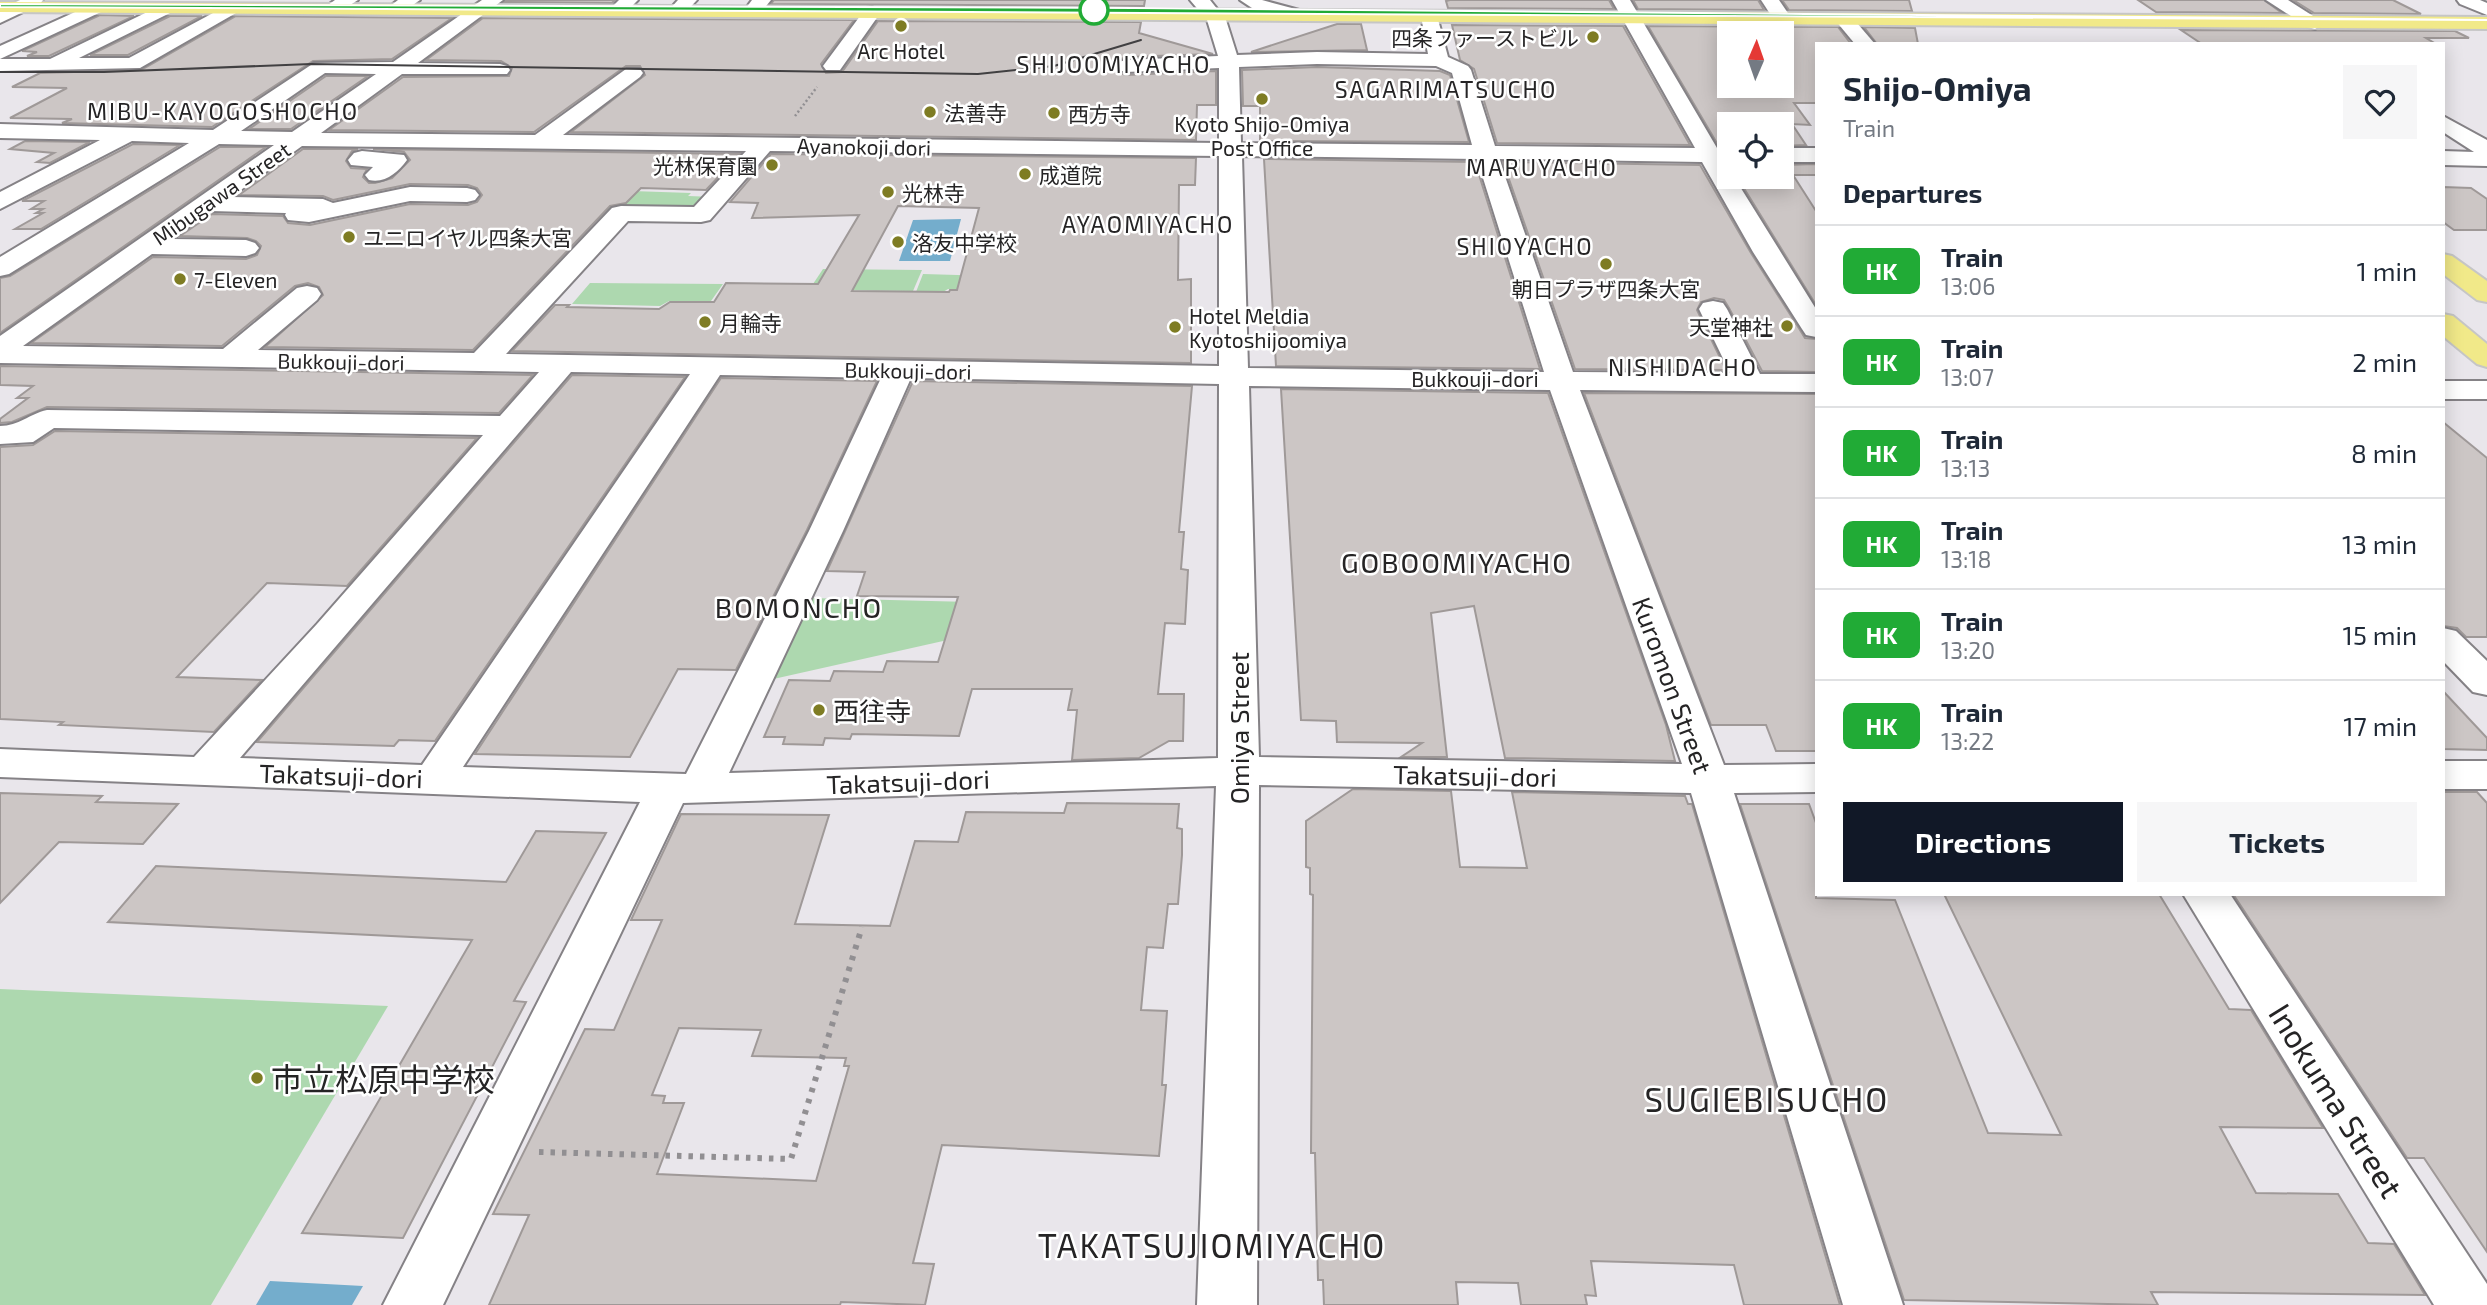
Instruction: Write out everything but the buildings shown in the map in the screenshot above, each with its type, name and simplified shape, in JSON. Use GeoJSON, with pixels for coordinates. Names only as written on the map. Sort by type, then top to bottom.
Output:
{"type":"FeatureCollection","features":[{"type":"Feature","properties":{"kind":"main road"},"geometry":{"type":"LineString","coordinates":[[1989,0],[2061,40]]}},
{"type":"Feature","properties":{"kind":"main road"},"geometry":{"type":"LineString","coordinates":[[2043,2],[2109,38]]}},
{"type":"Feature","properties":{"kind":"main road"},"geometry":{"type":"LineString","coordinates":[[0,7],[27,3],[95,8],[330,10],[485,6],[757,6],[872,12],[1213,15],[1626,9],[1844,20],[2487,23]]}},
{"type":"Feature","properties":{"kind":"main road"},"geometry":{"type":"LineString","coordinates":[[2445,263],[2487,294]]}},
{"type":"Feature","properties":{"kind":"main road"},"geometry":{"type":"LineString","coordinates":[[2445,324],[2487,358]]}},
{"type":"Feature","properties":{"kind":"street"},"geometry":{"type":"LineString","coordinates":[[330,10],[349,0]]}},
{"type":"Feature","properties":{"kind":"street"},"geometry":{"type":"LineString","coordinates":[[394,10],[411,0]]}},
{"type":"Feature","properties":{"kind":"street"},"geometry":{"type":"LineString","coordinates":[[1199,0],[1208,6],[1224,34],[1229,63],[1229,151]]}},
{"type":"Feature","properties":{"kind":"street"},"geometry":{"type":"LineString","coordinates":[[1249,0],[1264,8],[1297,15]]}},
{"type":"Feature","properties":{"kind":"street"},"geometry":{"type":"LineString","coordinates":[[1770,0],[1783,19]]}},
{"type":"Feature","properties":{"kind":"street"},"geometry":{"type":"LineString","coordinates":[[2275,0],[2315,23]]}},
{"type":"Feature","properties":{"kind":"street"},"geometry":{"type":"LineString","coordinates":[[2466,0],[2487,10]]}},
{"type":"Feature","properties":{"kind":"street"},"geometry":{"type":"LineString","coordinates":[[0,17],[27,3]]}},
{"type":"Feature","properties":{"kind":"street","name":"Mibugawa Street"},"geometry":{"type":"LineString","coordinates":[[0,351],[485,6]]}},
{"type":"Feature","properties":{"kind":"street"},"geometry":{"type":"LineString","coordinates":[[0,53],[95,8]]}},
{"type":"Feature","properties":{"kind":"street"},"geometry":{"type":"LineString","coordinates":[[8,76],[50,65],[166,8]]}},
{"type":"Feature","properties":{"kind":"street"},"geometry":{"type":"LineString","coordinates":[[50,65],[133,64],[234,9]]}},
{"type":"Feature","properties":{"kind":"street"},"geometry":{"type":"LineString","coordinates":[[1626,9],[1717,152]]}},
{"type":"Feature","properties":{"kind":"street"},"geometry":{"type":"LineString","coordinates":[[1438,11],[1428,39],[1450,65]]}},
{"type":"Feature","properties":{"kind":"street"},"geometry":{"type":"LineString","coordinates":[[827,73],[872,12]]}},
{"type":"Feature","properties":{"kind":"street"},"geometry":{"type":"LineString","coordinates":[[1844,20],[1864,42]]}},
{"type":"Feature","properties":{"kind":"street"},"geometry":{"type":"LineString","coordinates":[[2282,22],[2313,42]]}},
{"type":"Feature","properties":{"kind":"street"},"geometry":{"type":"LineString","coordinates":[[1126,66],[1317,58],[1450,65]]}},
{"type":"Feature","properties":{"kind":"street","name":"Kuromon Street"},"geometry":{"type":"LineString","coordinates":[[1450,65],[1486,153],[1561,379],[1708,779],[1873,1305]]}},
{"type":"Feature","properties":{"kind":"street"},"geometry":{"type":"LineString","coordinates":[[0,268],[215,137],[321,67],[500,70]]}},
{"type":"Feature","properties":{"kind":"street"},"geometry":{"type":"LineString","coordinates":[[541,141],[633,73]]}},
{"type":"Feature","properties":{"kind":"street"},"geometry":{"type":"LineString","coordinates":[[2445,124],[2487,150]]}},
{"type":"Feature","properties":{"kind":"street","name":"Ayanokoji dori"},"geometry":{"type":"LineString","coordinates":[[0,131],[296,139],[1717,155]]}},
{"type":"Feature","properties":{"kind":"street"},"geometry":{"type":"LineString","coordinates":[[0,150],[38,132]]}},
{"type":"Feature","properties":{"kind":"street"},"geometry":{"type":"LineString","coordinates":[[0,202],[127,135]]}},
{"type":"Feature","properties":{"kind":"street"},"geometry":{"type":"LineString","coordinates":[[377,175],[396,160],[359,160],[386,140]]}},
{"type":"Feature","properties":{"kind":"street"},"geometry":{"type":"LineString","coordinates":[[481,363],[621,213],[701,215],[769,145]]}},
{"type":"Feature","properties":{"kind":"street","name":"Omiya Street"},"geometry":{"type":"LineString","coordinates":[[1227,1305],[1239,771],[1229,151]]}},
{"type":"Feature","properties":{"kind":"street"},"geometry":{"type":"LineString","coordinates":[[1794,155],[1815,155]]}},
{"type":"Feature","properties":{"kind":"street"},"geometry":{"type":"LineString","coordinates":[[2445,158],[2487,159]]}},
{"type":"Feature","properties":{"kind":"street"},"geometry":{"type":"LineString","coordinates":[[1735,189],[1766,252],[1815,327]]}},
{"type":"Feature","properties":{"kind":"street"},"geometry":{"type":"LineString","coordinates":[[206,204],[320,206],[297,215],[309,215],[410,194],[467,195]]}},
{"type":"Feature","properties":{"kind":"street"},"geometry":{"type":"LineString","coordinates":[[146,246],[246,248]]}},
{"type":"Feature","properties":{"kind":"street"},"geometry":{"type":"LineString","coordinates":[[229,359],[307,294]]}},
{"type":"Feature","properties":{"kind":"street"},"geometry":{"type":"LineString","coordinates":[[1713,309],[1749,382]]}},
{"type":"Feature","properties":{"kind":"street","name":"Bukkouji-dori"},"geometry":{"type":"LineString","coordinates":[[0,351],[229,359],[562,365],[1815,383]]}},
{"type":"Feature","properties":{"kind":"street"},"geometry":{"type":"LineString","coordinates":[[206,770],[562,365]]}},
{"type":"Feature","properties":{"kind":"street"},"geometry":{"type":"LineString","coordinates":[[434,779],[710,367]]}},
{"type":"Feature","properties":{"kind":"street"},"geometry":{"type":"LineString","coordinates":[[413,1305],[489,1150],[826,531],[900,369]]}},
{"type":"Feature","properties":{"kind":"street"},"geometry":{"type":"LineString","coordinates":[[2445,390],[2487,390]]}},
{"type":"Feature","properties":{"kind":"street"},"geometry":{"type":"LineString","coordinates":[[7,441],[47,419],[508,426]]}},
{"type":"Feature","properties":{"kind":"street"},"geometry":{"type":"LineString","coordinates":[[2445,641],[2487,683]]}},
{"type":"Feature","properties":{"kind":"street","name":"Takatsuji-dori"},"geometry":{"type":"LineString","coordinates":[[0,763],[684,788],[1239,771],[1708,779],[1815,778]]}},
{"type":"Feature","properties":{"kind":"street"},"geometry":{"type":"LineString","coordinates":[[2445,775],[2487,775]]}},
{"type":"Feature","properties":{"kind":"street","name":"Inokuma Street"},"geometry":{"type":"LineString","coordinates":[[2207,896],[2467,1305]]}},
{"type":"Feature","properties":{"kind":"path"},"geometry":{"type":"LineString","coordinates":[[769,145],[827,73]]}},
{"type":"Feature","properties":{"kind":"path"},"geometry":{"type":"LineString","coordinates":[[489,1150],[791,1159],[862,927]]}},
{"type":"Feature","properties":{"kind":"green space"},"geometry":{"type":"Polygon","coordinates":[[[602,190],[691,193],[688,196],[714,197],[700,213],[552,209],[602,190]]]}},
{"type":"Feature","properties":{"kind":"green space"},"geometry":{"type":"Polygon","coordinates":[[[823,269],[922,270],[913,291],[834,290],[813,284],[823,269]]]}},
{"type":"Feature","properties":{"kind":"green space"},"geometry":{"type":"Polygon","coordinates":[[[923,274],[992,276],[1003,290],[948,289],[943,292],[916,292],[923,274]]]}},
{"type":"Feature","properties":{"kind":"green space"},"geometry":{"type":"Polygon","coordinates":[[[590,283],[723,284],[711,301],[669,301],[660,306],[572,304],[590,283]]]}},
{"type":"Feature","properties":{"kind":"green space"},"geometry":{"type":"Polygon","coordinates":[[[809,598],[971,602],[961,637],[769,680],[809,598]]]}},
{"type":"Feature","properties":{"kind":"green space"},"geometry":{"type":"Polygon","coordinates":[[[0,989],[388,1006],[211,1305],[0,1305],[0,989]]]}},
{"type":"Feature","properties":{"kind":"water"},"geometry":{"type":"Polygon","coordinates":[[[961,219],[950,261],[899,261],[913,220],[961,219]]]}},
{"type":"Feature","properties":{"kind":"water"},"geometry":{"type":"Polygon","coordinates":[[[270,1281],[363,1286],[352,1305],[256,1305],[270,1281]]]}},
{"type":"Feature","properties":{"kind":"tram line"},"geometry":{"type":"LineString","coordinates":[[0,72],[104,72],[311,64],[978,74],[1054,66],[1141,40]]}},
{"type":"Feature","properties":{"kind":"train","name":"HK"},"geometry":{"type":"LineString","coordinates":[[0,6],[1135,10],[2487,20]]}},
{"type":"Feature","properties":{"kind":"place","name":"Arc Hotel"},"geometry":{"type":"Point","coordinates":[901,26]}},
{"type":"Feature","properties":{"kind":"place","name":"四条ファーストビル"},"geometry":{"type":"Point","coordinates":[1593,37]}},
{"type":"Feature","properties":{"kind":"place","name":"Kyoto Shijo-Omiya Post Office"},"geometry":{"type":"Point","coordinates":[1262,99]}},
{"type":"Feature","properties":{"kind":"place","name":"法善寺"},"geometry":{"type":"Point","coordinates":[930,112]}},
{"type":"Feature","properties":{"kind":"place","name":"西方寺"},"geometry":{"type":"Point","coordinates":[1054,113]}},
{"type":"Feature","properties":{"kind":"place","name":"光林保育園"},"geometry":{"type":"Point","coordinates":[772,165]}},
{"type":"Feature","properties":{"kind":"place","name":"成道院"},"geometry":{"type":"Point","coordinates":[1025,174]}},
{"type":"Feature","properties":{"kind":"place","name":"光林寺"},"geometry":{"type":"Point","coordinates":[888,192]}},
{"type":"Feature","properties":{"kind":"place","name":"ユニロイヤル四条大宮"},"geometry":{"type":"Point","coordinates":[349,237]}},
{"type":"Feature","properties":{"kind":"place","name":"洛友中学校"},"geometry":{"type":"Point","coordinates":[898,242]}},
{"type":"Feature","properties":{"kind":"place","name":"朝日プラザ四条大宮"},"geometry":{"type":"Point","coordinates":[1606,264]}},
{"type":"Feature","properties":{"kind":"place","name":"7-Eleven"},"geometry":{"type":"Point","coordinates":[180,279]}},
{"type":"Feature","properties":{"kind":"place","name":"月輪寺"},"geometry":{"type":"Point","coordinates":[705,322]}},
{"type":"Feature","properties":{"kind":"place","name":"天堂神社"},"geometry":{"type":"Point","coordinates":[1787,326]}},
{"type":"Feature","properties":{"kind":"place","name":"Hotel Meldia Kyotoshijoomiya"},"geometry":{"type":"Point","coordinates":[1175,327]}},
{"type":"Feature","properties":{"kind":"place","name":"西往寺"},"geometry":{"type":"Point","coordinates":[819,710]}},
{"type":"Feature","properties":{"kind":"place","name":"市立松原中学校"},"geometry":{"type":"Point","coordinates":[257,1078]}},
{"type":"Feature","properties":{"kind":"district","name":"SHIJOOMIYACHO"},"geometry":{"type":"Point","coordinates":[1114,64]}},
{"type":"Feature","properties":{"kind":"district","name":"SAGARIMATSUCHO"},"geometry":{"type":"Point","coordinates":[1446,89]}},
{"type":"Feature","properties":{"kind":"district","name":"MIBU-KAYOGOSHOCHO"},"geometry":{"type":"Point","coordinates":[223,111]}},
{"type":"Feature","properties":{"kind":"district","name":"MARUYACHO"},"geometry":{"type":"Point","coordinates":[1542,167]}},
{"type":"Feature","properties":{"kind":"district","name":"AYAOMIYACHO"},"geometry":{"type":"Point","coordinates":[1148,224]}},
{"type":"Feature","properties":{"kind":"district","name":"SHIOYACHO"},"geometry":{"type":"Point","coordinates":[1525,246]}},
{"type":"Feature","properties":{"kind":"district","name":"NISHIDACHO"},"geometry":{"type":"Point","coordinates":[1683,367]}},
{"type":"Feature","properties":{"kind":"district","name":"GOBOOMIYACHO"},"geometry":{"type":"Point","coordinates":[1457,562]}},
{"type":"Feature","properties":{"kind":"district","name":"BOMONCHO"},"geometry":{"type":"Point","coordinates":[799,607]}},
{"type":"Feature","properties":{"kind":"district","name":"SUGIEBISUCHO"},"geometry":{"type":"Point","coordinates":[1767,1099]}},
{"type":"Feature","properties":{"kind":"district","name":"TAKATSUJIOMIYACHO"},"geometry":{"type":"Point","coordinates":[1212,1245]}}]}
